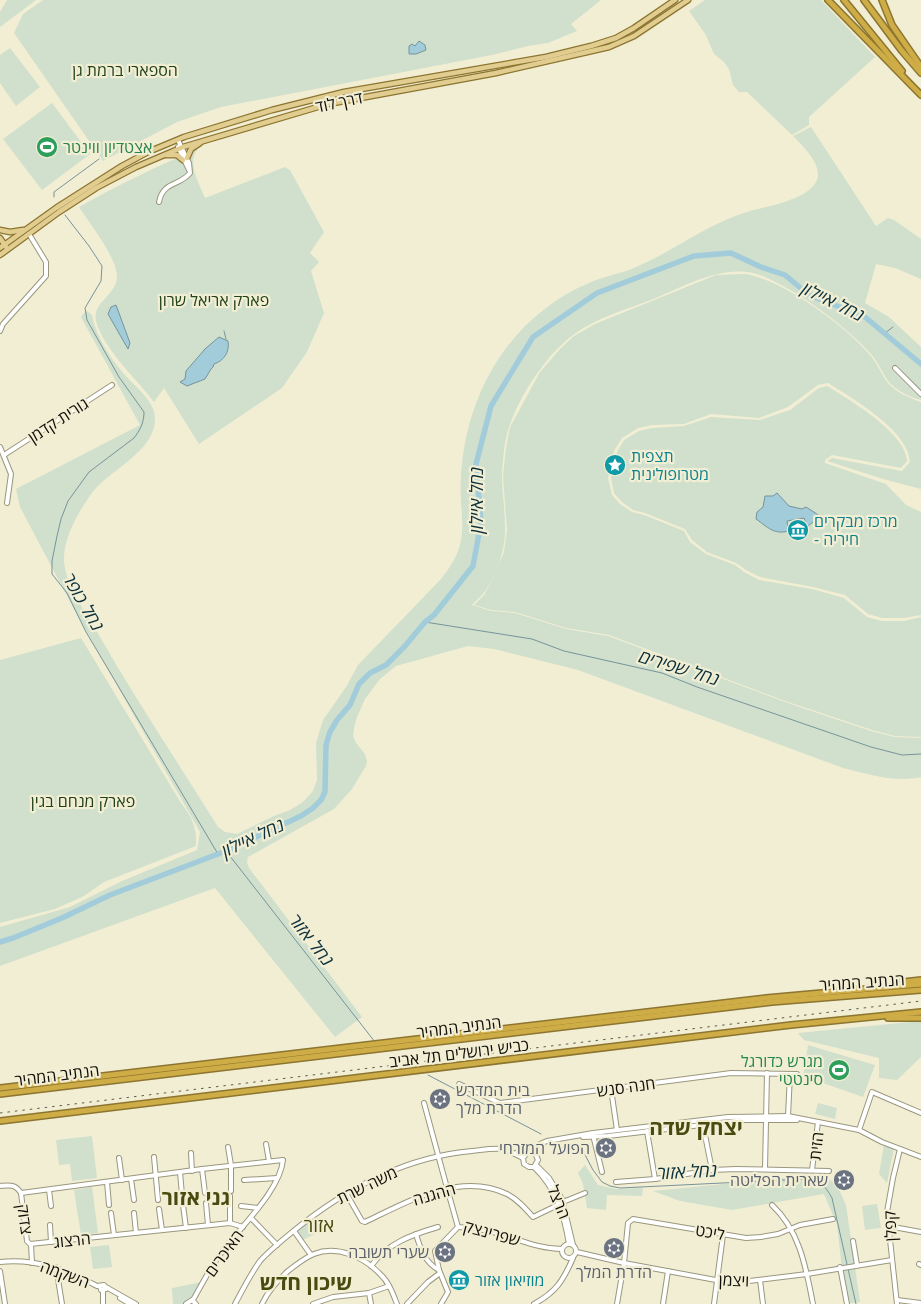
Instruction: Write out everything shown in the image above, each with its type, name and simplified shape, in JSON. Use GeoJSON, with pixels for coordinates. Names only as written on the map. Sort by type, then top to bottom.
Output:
{"type":"FeatureCollection","features":[{"type":"Feature","properties":{"kind":"highway"},"geometry":{"type":"LineString","coordinates":[[828,0],[921,94]]}},
{"type":"Feature","properties":{"kind":"highway"},"geometry":{"type":"LineString","coordinates":[[844,0],[921,94]]}},
{"type":"Feature","properties":{"kind":"highway"},"geometry":{"type":"LineString","coordinates":[[864,0],[902,51],[921,72]]}},
{"type":"Feature","properties":{"kind":"highway"},"geometry":{"type":"LineString","coordinates":[[882,0],[892,25],[921,67]]}},
{"type":"Feature","properties":{"kind":"highway"},"geometry":{"type":"LineString","coordinates":[[838,991],[921,980]]}},
{"type":"Feature","properties":{"kind":"highway","name":"כביש ירושלים תל אביב"},"geometry":{"type":"LineString","coordinates":[[0,1088],[706,1004],[921,984]]}},
{"type":"Feature","properties":{"kind":"highway","name":"הנתיב המהיר"},"geometry":{"type":"LineString","coordinates":[[0,1094],[772,1002],[921,990]]}},
{"type":"Feature","properties":{"kind":"highway","name":"כביש ירושלים תל אביב"},"geometry":{"type":"LineString","coordinates":[[0,1121],[762,1029],[921,1012]]}},
{"type":"Feature","properties":{"kind":"highway"},"geometry":{"type":"LineString","coordinates":[[852,1019],[921,1018]]}},
{"type":"Feature","properties":{"kind":"main road","name":"דרך לוד"},"geometry":{"type":"LineString","coordinates":[[1,247],[80,192],[122,166],[178,140],[272,110],[330,96],[546,57],[591,46],[616,38],[675,0]]}},
{"type":"Feature","properties":{"kind":"main road","name":"דרך לוד"},"geometry":{"type":"LineString","coordinates":[[0,255],[96,188],[180,148],[328,104],[496,73],[609,47],[634,36],[688,0]]}},
{"type":"Feature","properties":{"kind":"main road"},"geometry":{"type":"LineString","coordinates":[[162,156],[177,156],[185,159],[191,149],[205,140]]}},
{"type":"Feature","properties":{"kind":"main road"},"geometry":{"type":"LineString","coordinates":[[0,230],[16,232],[29,227]]}},
{"type":"Feature","properties":{"kind":"main road"},"geometry":{"type":"LineString","coordinates":[[0,238],[1,247],[6,251]]}},
{"type":"Feature","properties":{"kind":"street"},"geometry":{"type":"LineString","coordinates":[[159,202],[161,194],[167,187],[186,178],[190,172],[178,140]]}},
{"type":"Feature","properties":{"kind":"street"},"geometry":{"type":"LineString","coordinates":[[0,331],[3,324],[46,276],[46,262],[30,234]]}},
{"type":"Feature","properties":{"kind":"street"},"geometry":{"type":"LineString","coordinates":[[895,368],[921,394]]}},
{"type":"Feature","properties":{"kind":"street","name":"גורית קדמן"},"geometry":{"type":"LineString","coordinates":[[4,455],[112,385]]}},
{"type":"Feature","properties":{"kind":"street"},"geometry":{"type":"LineString","coordinates":[[0,447],[11,474],[7,503]]}},
{"type":"Feature","properties":{"kind":"street","name":"חנה סנש"},"geometry":{"type":"LineString","coordinates":[[460,1084],[500,1103],[732,1073],[797,1074]]}},
{"type":"Feature","properties":{"kind":"street"},"geometry":{"type":"LineString","coordinates":[[765,1169],[767,1073]]}},
{"type":"Feature","properties":{"kind":"street"},"geometry":{"type":"LineString","coordinates":[[788,1116],[790,1074]]}},
{"type":"Feature","properties":{"kind":"street"},"geometry":{"type":"LineString","coordinates":[[611,1089],[617,1132]]}},
{"type":"Feature","properties":{"kind":"street"},"geometry":{"type":"LineString","coordinates":[[859,1130],[872,1092],[920,1111]]}},
{"type":"Feature","properties":{"kind":"street","name":"שפרינצק"},"geometry":{"type":"LineString","coordinates":[[424,1103],[458,1227],[493,1232],[549,1249],[562,1250]]}},
{"type":"Feature","properties":{"kind":"street"},"geometry":{"type":"LineString","coordinates":[[617,1132],[647,1131],[788,1116],[859,1130],[882,1142],[921,1157]]}},
{"type":"Feature","properties":{"kind":"street"},"geometry":{"type":"LineString","coordinates":[[531,1153],[538,1160],[535,1166],[526,1166],[523,1158],[538,1145],[547,1141],[728,1117],[802,1119]]}},
{"type":"Feature","properties":{"kind":"street","name":"הזית"},"geometry":{"type":"LineString","coordinates":[[812,1170],[818,1122]]}},
{"type":"Feature","properties":{"kind":"street"},"geometry":{"type":"LineString","coordinates":[[703,1125],[712,1170]]}},
{"type":"Feature","properties":{"kind":"street"},"geometry":{"type":"LineString","coordinates":[[647,1131],[655,1179]]}},
{"type":"Feature","properties":{"kind":"street"},"geometry":{"type":"LineString","coordinates":[[593,1135],[602,1172]]}},
{"type":"Feature","properties":{"kind":"street"},"geometry":{"type":"LineString","coordinates":[[0,1186],[11,1184],[17,1187],[21,1193],[192,1170],[268,1162],[266,1144]]}},
{"type":"Feature","properties":{"kind":"street"},"geometry":{"type":"LineString","coordinates":[[228,1147],[232,1166],[230,1223]]}},
{"type":"Feature","properties":{"kind":"street","name":"משה שרת"},"geometry":{"type":"LineString","coordinates":[[235,1304],[247,1279],[261,1260],[317,1212],[346,1193],[393,1171],[438,1156],[486,1149],[500,1149],[523,1158]]}},
{"type":"Feature","properties":{"kind":"street","name":"קפלן"},"geometry":{"type":"LineString","coordinates":[[897,1302],[887,1212],[900,1149]]}},
{"type":"Feature","properties":{"kind":"street","name":"משה שרת"},"geometry":{"type":"LineString","coordinates":[[511,1152],[531,1153]]}},
{"type":"Feature","properties":{"kind":"street"},"geometry":{"type":"LineString","coordinates":[[191,1153],[192,1170]]}},
{"type":"Feature","properties":{"kind":"street"},"geometry":{"type":"LineString","coordinates":[[154,1157],[158,1200]]}},
{"type":"Feature","properties":{"kind":"street"},"geometry":{"type":"LineString","coordinates":[[119,1158],[122,1180]]}},
{"type":"Feature","properties":{"kind":"street","name":"האיכרים"},"geometry":{"type":"LineString","coordinates":[[195,1302],[219,1256],[251,1218],[278,1178],[282,1170],[283,1160],[268,1162]]}},
{"type":"Feature","properties":{"kind":"street","name":"הרצל"},"geometry":{"type":"LineString","coordinates":[[535,1166],[561,1203],[571,1244]]}},
{"type":"Feature","properties":{"kind":"street"},"geometry":{"type":"LineString","coordinates":[[202,1169],[205,1193]]}},
{"type":"Feature","properties":{"kind":"street"},"geometry":{"type":"LineString","coordinates":[[616,1182],[655,1179],[712,1170],[765,1169],[829,1172]]}},
{"type":"Feature","properties":{"kind":"street"},"geometry":{"type":"LineString","coordinates":[[180,1172],[182,1195]]}},
{"type":"Feature","properties":{"kind":"street"},"geometry":{"type":"LineString","coordinates":[[244,1180],[278,1178]]}},
{"type":"Feature","properties":{"kind":"street"},"geometry":{"type":"LineString","coordinates":[[131,1179],[134,1200]]}},
{"type":"Feature","properties":{"kind":"street"},"geometry":{"type":"LineString","coordinates":[[107,1182],[109,1205]]}},
{"type":"Feature","properties":{"kind":"street","name":"ההגנה"},"geometry":{"type":"LineString","coordinates":[[346,1193],[362,1221],[365,1222],[406,1203],[446,1188],[473,1186],[498,1190],[515,1200],[533,1217],[585,1193]]}},
{"type":"Feature","properties":{"kind":"street"},"geometry":{"type":"LineString","coordinates":[[49,1190],[51,1206]]}},
{"type":"Feature","properties":{"kind":"street","name":"צדוק"},"geometry":{"type":"LineString","coordinates":[[21,1193],[32,1262]]}},
{"type":"Feature","properties":{"kind":"street"},"geometry":{"type":"LineString","coordinates":[[206,1203],[208,1225]]}},
{"type":"Feature","properties":{"kind":"street"},"geometry":{"type":"LineString","coordinates":[[183,1205],[186,1228]]}},
{"type":"Feature","properties":{"kind":"street"},"geometry":{"type":"LineString","coordinates":[[772,1205],[779,1212],[796,1238],[807,1274],[813,1304]]}},
{"type":"Feature","properties":{"kind":"street","name":"האיכרים"},"geometry":{"type":"LineString","coordinates":[[241,1206],[258,1208]]}},
{"type":"Feature","properties":{"kind":"street"},"geometry":{"type":"LineString","coordinates":[[159,1209],[162,1230]]}},
{"type":"Feature","properties":{"kind":"street","name":"הרצוג"},"geometry":{"type":"LineString","coordinates":[[111,1213],[114,1235]]}},
{"type":"Feature","properties":{"kind":"street"},"geometry":{"type":"LineString","coordinates":[[134,1213],[136,1233]]}},
{"type":"Feature","properties":{"kind":"street"},"geometry":{"type":"LineString","coordinates":[[251,1218],[277,1245]]}},
{"type":"Feature","properties":{"kind":"street","name":"ליכט"},"geometry":{"type":"LineString","coordinates":[[617,1304],[628,1223],[633,1219],[746,1238],[761,1237],[800,1225],[833,1219]]}},
{"type":"Feature","properties":{"kind":"street","name":"הרצוג"},"geometry":{"type":"LineString","coordinates":[[30,1244],[230,1223],[243,1227]]}},
{"type":"Feature","properties":{"kind":"street"},"geometry":{"type":"LineString","coordinates":[[50,1224],[51,1242]]}},
{"type":"Feature","properties":{"kind":"street"},"geometry":{"type":"LineString","coordinates":[[888,1226],[921,1232]]}},
{"type":"Feature","properties":{"kind":"street"},"geometry":{"type":"LineString","coordinates":[[371,1266],[386,1249],[416,1234],[438,1227]]}},
{"type":"Feature","properties":{"kind":"street"},"geometry":{"type":"LineString","coordinates":[[441,1304],[448,1292],[439,1272],[435,1251],[458,1227]]}},
{"type":"Feature","properties":{"kind":"street"},"geometry":{"type":"LineString","coordinates":[[294,1231],[311,1255]]}},
{"type":"Feature","properties":{"kind":"street"},"geometry":{"type":"LineString","coordinates":[[416,1234],[421,1250],[439,1272]]}},
{"type":"Feature","properties":{"kind":"street"},"geometry":{"type":"LineString","coordinates":[[714,1304],[723,1235]]}},
{"type":"Feature","properties":{"kind":"street"},"geometry":{"type":"LineString","coordinates":[[853,1241],[857,1265]]}},
{"type":"Feature","properties":{"kind":"street"},"geometry":{"type":"LineString","coordinates":[[534,1304],[551,1293],[565,1275],[570,1258],[577,1252],[571,1244],[564,1245],[562,1254],[570,1258]]}},
{"type":"Feature","properties":{"kind":"street"},"geometry":{"type":"LineString","coordinates":[[262,1304],[274,1284],[296,1265],[311,1255],[331,1250],[340,1251],[371,1266],[381,1274],[397,1304]]}},
{"type":"Feature","properties":{"kind":"street","name":"ויצמן"},"geometry":{"type":"LineString","coordinates":[[577,1252],[624,1263],[732,1283],[807,1274],[892,1260]]}},
{"type":"Feature","properties":{"kind":"street","name":"השקמה"},"geometry":{"type":"LineString","coordinates":[[0,1262],[32,1262],[56,1267],[100,1286],[100,1290],[105,1290],[136,1304]]}},
{"type":"Feature","properties":{"kind":"street"},"geometry":{"type":"LineString","coordinates":[[56,1267],[62,1304]]}},
{"type":"Feature","properties":{"kind":"street"},"geometry":{"type":"LineString","coordinates":[[842,1267],[848,1304]]}},
{"type":"Feature","properties":{"kind":"street"},"geometry":{"type":"LineString","coordinates":[[0,1271],[5,1304]]}},
{"type":"Feature","properties":{"kind":"street"},"geometry":{"type":"LineString","coordinates":[[663,1304],[668,1271]]}},
{"type":"Feature","properties":{"kind":"street"},"geometry":{"type":"LineString","coordinates":[[407,1304],[439,1272]]}},
{"type":"Feature","properties":{"kind":"street"},"geometry":{"type":"LineString","coordinates":[[760,1280],[763,1304]]}},
{"type":"Feature","properties":{"kind":"street"},"geometry":{"type":"LineString","coordinates":[[313,1304],[333,1297],[369,1293],[389,1286]]}},
{"type":"Feature","properties":{"kind":"street","name":"השקמה"},"geometry":{"type":"LineString","coordinates":[[103,1304],[105,1290]]}},
{"type":"Feature","properties":{"kind":"street","name":"השקמה"},"geometry":{"type":"LineString","coordinates":[[105,1290],[130,1304]]}},
{"type":"Feature","properties":{"kind":"street"},"geometry":{"type":"LineString","coordinates":[[369,1293],[371,1304]]}},
{"type":"Feature","properties":{"kind":"street"},"geometry":{"type":"LineString","coordinates":[[333,1297],[333,1304]]}},
{"type":"Feature","properties":{"kind":"street"},"geometry":{"type":"LineString","coordinates":[[186,1304],[188,1301],[195,1302]]}},
{"type":"Feature","properties":{"kind":"street"},"geometry":{"type":"LineString","coordinates":[[897,1302],[921,1303]]}},
{"type":"Feature","properties":{"kind":"green space"},"geometry":{"type":"Polygon","coordinates":[[[7,0],[36,0],[0,27],[0,12],[7,0]]]}},
{"type":"Feature","properties":{"kind":"green space","name":"הספארי ברמת גן"},"geometry":{"type":"Polygon","coordinates":[[[43,0],[601,0],[571,24],[577,31],[548,43],[221,107],[177,122],[103,161],[14,33],[23,14],[43,0]]]}},
{"type":"Feature","properties":{"kind":"green space"},"geometry":{"type":"Polygon","coordinates":[[[705,0],[821,0],[875,57],[809,117],[809,125],[792,135],[747,92],[739,92],[733,85],[729,69],[714,54],[706,35],[689,11],[705,0]]]}},
{"type":"Feature","properties":{"kind":"green space"},"geometry":{"type":"Polygon","coordinates":[[[10,48],[40,87],[16,106],[0,83],[0,55],[10,48]]]}},
{"type":"Feature","properties":{"kind":"green space","name":"אצטדיון ווינטר"},"geometry":{"type":"Polygon","coordinates":[[[52,103],[90,154],[42,190],[3,139],[52,103]]]}},
{"type":"Feature","properties":{"kind":"green space"},"geometry":{"type":"Polygon","coordinates":[[[811,127],[876,226],[888,218],[894,220],[921,239],[921,279],[895,268],[876,264],[865,303],[889,317],[921,347],[921,400],[904,393],[892,385],[870,353],[834,320],[803,298],[760,275],[734,272],[706,277],[602,318],[573,335],[553,353],[535,376],[514,415],[507,433],[503,457],[504,545],[492,581],[472,605],[491,611],[515,613],[566,629],[608,636],[788,703],[871,731],[895,737],[921,738],[921,777],[911,779],[891,778],[843,768],[578,670],[494,649],[468,646],[396,666],[380,679],[365,699],[354,728],[353,736],[365,754],[367,761],[352,789],[334,809],[248,857],[249,868],[362,1017],[335,1037],[215,888],[0,966],[0,927],[70,907],[122,881],[197,850],[200,832],[77,615],[20,507],[16,489],[140,425],[81,317],[83,314],[87,311],[92,315],[104,346],[124,374],[149,401],[155,420],[149,439],[142,448],[97,486],[82,508],[67,540],[64,554],[65,570],[76,597],[110,655],[218,827],[225,832],[237,834],[290,810],[303,802],[313,791],[317,780],[316,743],[323,720],[346,687],[358,665],[441,579],[451,565],[458,552],[461,540],[461,475],[469,427],[476,404],[486,382],[497,361],[511,341],[546,308],[578,288],[650,261],[704,230],[732,217],[806,193],[817,180],[817,168],[811,156],[793,136],[811,127]]]}},
{"type":"Feature","properties":{"kind":"green space","name":"פארק אריאל שרון"},"geometry":{"type":"Polygon","coordinates":[[[198,149],[193,160],[193,166],[205,198],[285,167],[290,170],[324,232],[310,253],[319,262],[311,271],[324,313],[307,352],[282,388],[199,444],[164,388],[154,402],[113,353],[100,332],[96,321],[97,309],[115,284],[117,278],[116,270],[103,242],[79,207],[138,176],[198,149]]]}},
{"type":"Feature","properties":{"kind":"green space"},"geometry":{"type":"Polygon","coordinates":[[[745,274],[777,285],[812,305],[858,342],[869,354],[891,386],[912,399],[921,402],[921,489],[827,461],[832,458],[902,471],[910,462],[907,450],[890,427],[864,406],[828,383],[818,385],[788,407],[759,418],[711,414],[684,424],[652,425],[638,428],[622,438],[614,451],[608,478],[612,495],[620,504],[632,512],[684,531],[690,542],[706,554],[735,565],[759,580],[812,589],[844,598],[867,617],[882,621],[904,621],[921,617],[921,737],[895,736],[872,730],[788,702],[609,635],[566,628],[515,612],[491,610],[474,605],[484,595],[504,552],[507,530],[503,476],[510,427],[540,372],[574,336],[595,324],[716,275],[745,274]]]}},
{"type":"Feature","properties":{"kind":"green space"},"geometry":{"type":"Polygon","coordinates":[[[827,386],[875,418],[897,439],[904,450],[907,461],[901,468],[832,455],[825,460],[825,463],[886,484],[906,505],[921,512],[921,615],[904,618],[882,618],[868,614],[845,595],[760,577],[736,563],[707,552],[692,540],[685,529],[633,510],[614,493],[611,478],[617,452],[624,440],[639,431],[652,428],[684,426],[711,417],[760,420],[790,410],[819,388],[827,386]]]}},
{"type":"Feature","properties":{"kind":"green space","name":"פארק מנחם בגין"},"geometry":{"type":"Polygon","coordinates":[[[81,638],[188,813],[195,828],[196,846],[104,882],[84,896],[55,909],[0,923],[0,660],[81,638]]]}},
{"type":"Feature","properties":{"kind":"green space"},"geometry":{"type":"Polygon","coordinates":[[[921,1021],[921,1057],[897,1080],[879,1078],[879,1058],[804,1040],[798,1033],[921,1021]]]}},
{"type":"Feature","properties":{"kind":"green space","name":"מגרש כדורגל סינטטי"},"geometry":{"type":"Polygon","coordinates":[[[808,1045],[875,1065],[863,1097],[803,1076],[808,1045]]]}},
{"type":"Feature","properties":{"kind":"green space"},"geometry":{"type":"Polygon","coordinates":[[[818,1103],[837,1108],[835,1119],[815,1114],[818,1103]]]}},
{"type":"Feature","properties":{"kind":"green space"},"geometry":{"type":"Polygon","coordinates":[[[92,1136],[97,1178],[72,1181],[70,1164],[59,1165],[56,1140],[92,1136]]]}},
{"type":"Feature","properties":{"kind":"green space"},"geometry":{"type":"Polygon","coordinates":[[[884,1145],[894,1148],[887,1183],[879,1174],[884,1145]]]}},
{"type":"Feature","properties":{"kind":"green space"},"geometry":{"type":"Polygon","coordinates":[[[585,1165],[598,1185],[616,1189],[643,1188],[642,1196],[607,1195],[606,1210],[587,1208],[583,1184],[578,1173],[585,1165]]]}},
{"type":"Feature","properties":{"kind":"green space"},"geometry":{"type":"Polygon","coordinates":[[[824,1174],[838,1187],[846,1205],[860,1302],[846,1304],[837,1225],[824,1194],[732,1210],[680,1201],[653,1191],[824,1174]]]}},
{"type":"Feature","properties":{"kind":"green space"},"geometry":{"type":"Polygon","coordinates":[[[92,1187],[98,1233],[81,1235],[74,1190],[92,1187]]]}},
{"type":"Feature","properties":{"kind":"green space"},"geometry":{"type":"Polygon","coordinates":[[[877,1204],[881,1228],[865,1230],[862,1206],[877,1204]]]}},
{"type":"Feature","properties":{"kind":"green space"},"geometry":{"type":"Polygon","coordinates":[[[313,1219],[320,1231],[303,1240],[297,1232],[313,1219]]]}},
{"type":"Feature","properties":{"kind":"green space"},"geometry":{"type":"Polygon","coordinates":[[[109,1245],[112,1267],[93,1269],[90,1247],[109,1245]]]}},
{"type":"Feature","properties":{"kind":"green space"},"geometry":{"type":"Polygon","coordinates":[[[202,1282],[193,1295],[183,1304],[173,1304],[172,1288],[202,1282]]]}},
{"type":"Feature","properties":{"kind":"water"},"geometry":{"type":"Polygon","coordinates":[[[419,41],[425,45],[426,50],[416,54],[409,54],[409,46],[412,44],[415,46],[419,41]]]}},
{"type":"Feature","properties":{"kind":"water"},"geometry":{"type":"Polygon","coordinates":[[[116,305],[130,343],[128,349],[108,314],[111,307],[116,305]]]}},
{"type":"Feature","properties":{"kind":"water"},"geometry":{"type":"Polygon","coordinates":[[[219,337],[228,341],[227,353],[223,359],[214,364],[205,379],[187,386],[180,382],[185,379],[186,371],[205,349],[219,337]]]}},
{"type":"Feature","properties":{"kind":"water"},"geometry":{"type":"Polygon","coordinates":[[[777,493],[789,506],[802,509],[806,507],[820,516],[807,527],[804,518],[787,521],[789,531],[779,532],[771,530],[756,519],[757,512],[763,507],[765,496],[773,496],[777,493]]]}},
{"type":"Feature","properties":{"kind":"waterway","name":"נחל כופר"},"geometry":{"type":"LineString","coordinates":[[54,197],[54,192],[99,159]]}},
{"type":"Feature","properties":{"kind":"waterway","name":"נחל כופר"},"geometry":{"type":"LineString","coordinates":[[65,215],[102,266],[101,281],[85,308],[87,320],[119,377],[144,412],[141,426],[134,438],[89,472],[68,501],[57,536],[52,561],[52,574],[67,593],[86,632],[218,854]]}},
{"type":"Feature","properties":{"kind":"waterway","name":"נחל איילון"},"geometry":{"type":"LineString","coordinates":[[0,942],[62,918],[110,895],[226,851],[301,816],[321,800],[325,792],[326,745],[330,732],[337,720],[350,705],[359,684],[370,673],[386,665],[405,646],[425,622],[434,615],[473,566],[481,523],[476,464],[491,406],[533,337],[597,293],[694,256],[731,253],[761,267],[785,275],[809,295],[865,317],[921,364]]}},
{"type":"Feature","properties":{"kind":"waterway"},"geometry":{"type":"LineString","coordinates":[[885,333],[893,327]]}},
{"type":"Feature","properties":{"kind":"waterway"},"geometry":{"type":"LineString","coordinates":[[224,331],[226,339]]}},
{"type":"Feature","properties":{"kind":"waterway","name":"נחל שפירים"},"geometry":{"type":"LineString","coordinates":[[425,622],[532,639],[564,651],[662,673],[697,687],[871,747],[902,755],[921,754]]}},
{"type":"Feature","properties":{"kind":"waterway","name":"נחל אזור"},"geometry":{"type":"LineString","coordinates":[[226,851],[375,1042]]}},
{"type":"Feature","properties":{"kind":"waterway","name":"נחל אזור"},"geometry":{"type":"LineString","coordinates":[[428,1075],[541,1134]]}},
{"type":"Feature","properties":{"kind":"waterway","name":"נחל אזור"},"geometry":{"type":"LineString","coordinates":[[566,1144],[584,1153],[602,1182],[620,1188],[804,1179],[818,1182],[827,1190],[832,1198],[856,1304]]}},
{"type":"Feature","properties":{"kind":"railway"},"geometry":{"type":"LineString","coordinates":[[0,1113],[921,1001]]}},
{"type":"Feature","properties":{"kind":"place","name":"אצטדיון ווינטר"},"geometry":{"type":"Point","coordinates":[47,147]}},
{"type":"Feature","properties":{"kind":"place","name":"תצפית מטרופולינית"},"geometry":{"type":"Point","coordinates":[615,465]}},
{"type":"Feature","properties":{"kind":"place","name":"מרכז מבקרים - חיריה"},"geometry":{"type":"Point","coordinates":[798,530]}},
{"type":"Feature","properties":{"kind":"place","name":"מגרש כדורגל סינטטי"},"geometry":{"type":"Point","coordinates":[839,1070]}},
{"type":"Feature","properties":{"kind":"place","name":"בית המדרש הדרת מלך"},"geometry":{"type":"Point","coordinates":[440,1099]}},
{"type":"Feature","properties":{"kind":"place","name":"הפועל המזרחי"},"geometry":{"type":"Point","coordinates":[606,1148]}},
{"type":"Feature","properties":{"kind":"place","name":"שארית הפליטה"},"geometry":{"type":"Point","coordinates":[844,1180]}},
{"type":"Feature","properties":{"kind":"place","name":"הדרת המלך"},"geometry":{"type":"Point","coordinates":[614,1248]}},
{"type":"Feature","properties":{"kind":"place","name":"שערי תשובה"},"geometry":{"type":"Point","coordinates":[445,1252]}},
{"type":"Feature","properties":{"kind":"place","name":"מוזיאון אזור"},"geometry":{"type":"Point","coordinates":[459,1280]}},
{"type":"Feature","properties":{"kind":"district","name":"יצחק שדה"},"geometry":{"type":"Point","coordinates":[696,1128]}},
{"type":"Feature","properties":{"kind":"district","name":"גני אזור"},"geometry":{"type":"Point","coordinates":[196,1198]}},
{"type":"Feature","properties":{"kind":"district","name":"אזור"},"geometry":{"type":"Point","coordinates":[319,1225]}},
{"type":"Feature","properties":{"kind":"district","name":"שיכון חדש"},"geometry":{"type":"Point","coordinates":[306,1283]}}]}
